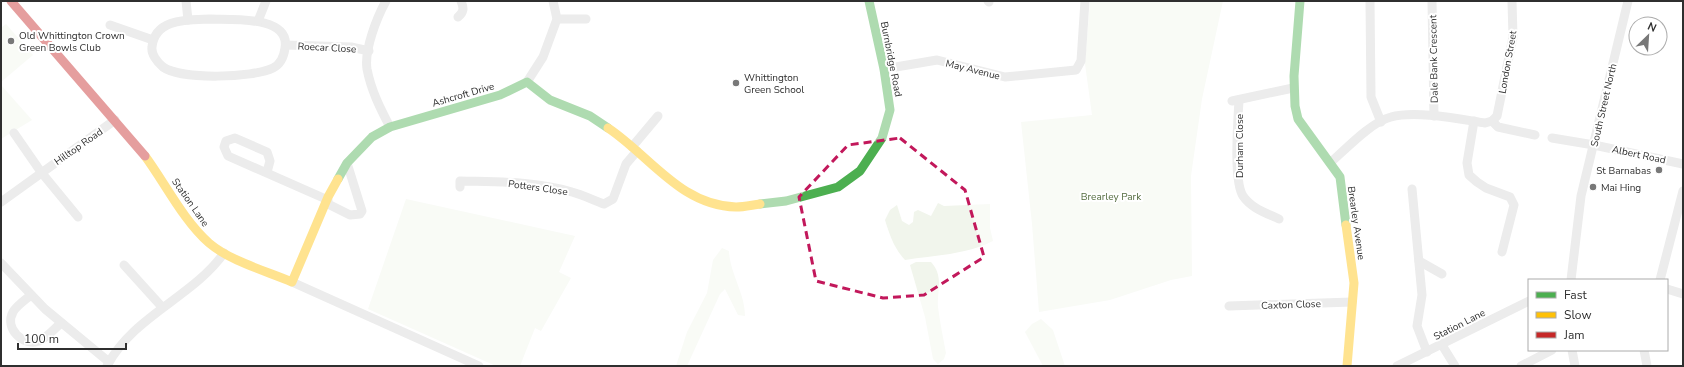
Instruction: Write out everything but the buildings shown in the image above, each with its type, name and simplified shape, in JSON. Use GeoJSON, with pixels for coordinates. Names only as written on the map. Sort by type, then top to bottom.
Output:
{"type":"FeatureCollection","features":[{"type":"Feature","properties":{"kind":"street","name":"Station Lane"},"geometry":{"type":"LineString","coordinates":[[11,1],[115,120],[160,176],[193,227],[209,243],[224,253],[479,366]]}},
{"type":"Feature","properties":{"kind":"street"},"geometry":{"type":"LineString","coordinates":[[186,1],[188,20]]}},
{"type":"Feature","properties":{"kind":"street"},"geometry":{"type":"LineString","coordinates":[[258,22],[266,1]]}},
{"type":"Feature","properties":{"kind":"street"},"geometry":{"type":"LineString","coordinates":[[386,1],[378,18],[369,51],[367,68],[374,96],[390,127]]}},
{"type":"Feature","properties":{"kind":"street"},"geometry":{"type":"LineString","coordinates":[[458,17],[462,14],[464,8],[461,1]]}},
{"type":"Feature","properties":{"kind":"street"},"geometry":{"type":"LineString","coordinates":[[527,82],[543,58],[557,19],[553,1]]}},
{"type":"Feature","properties":{"kind":"street","name":"Burnbridge Road"},"geometry":{"type":"LineString","coordinates":[[527,82],[550,100],[590,116],[617,134],[686,193],[712,204],[736,208],[786,201],[838,187],[860,171],[882,138],[890,110],[884,69],[870,1]]}},
{"type":"Feature","properties":{"kind":"street","name":"May Avenue"},"geometry":{"type":"LineString","coordinates":[[884,69],[937,60],[1005,77],[1076,70],[1080,61],[1085,1]]}},
{"type":"Feature","properties":{"kind":"street","name":"Brearley Avenue"},"geometry":{"type":"LineString","coordinates":[[1300,1],[1293,88],[1298,119],[1340,177],[1354,283],[1347,366]]}},
{"type":"Feature","properties":{"kind":"street"},"geometry":{"type":"LineString","coordinates":[[1370,1],[1371,97],[1381,122]]}},
{"type":"Feature","properties":{"kind":"street","name":"Dale Bank Crescent"},"geometry":{"type":"LineString","coordinates":[[1432,1],[1434,116]]}},
{"type":"Feature","properties":{"kind":"street","name":"London Street"},"geometry":{"type":"LineString","coordinates":[[1492,121],[1497,116],[1513,37],[1512,1]]}},
{"type":"Feature","properties":{"kind":"street","name":"South Street North"},"geometry":{"type":"LineString","coordinates":[[1571,279],[1581,196],[1628,1]]}},
{"type":"Feature","properties":{"kind":"street"},"geometry":{"type":"LineString","coordinates":[[557,19],[586,19]]}},
{"type":"Feature","properties":{"kind":"street","name":"Roecar Close"},"geometry":{"type":"LineString","coordinates":[[188,20],[258,22],[271,25],[281,32],[286,45],[283,57],[273,68],[252,74],[220,76],[177,72],[164,68],[156,60],[151,50],[153,40],[160,28],[170,23],[188,20]]}},
{"type":"Feature","properties":{"kind":"street"},"geometry":{"type":"LineString","coordinates":[[110,25],[153,40]]}},
{"type":"Feature","properties":{"kind":"street","name":"Roecar Close"},"geometry":{"type":"LineString","coordinates":[[286,45],[351,47],[369,51]]}},
{"type":"Feature","properties":{"kind":"street","name":"Ashcroft Drive"},"geometry":{"type":"LineString","coordinates":[[292,282],[327,202],[347,163],[372,137],[390,127],[500,95],[527,82]]}},
{"type":"Feature","properties":{"kind":"street","name":"Durham Close"},"geometry":{"type":"LineString","coordinates":[[1279,218],[1257,209],[1243,195],[1238,178],[1235,101],[1293,88]]}},
{"type":"Feature","properties":{"kind":"street"},"geometry":{"type":"LineString","coordinates":[[1330,162],[1381,122],[1390,117],[1404,114],[1434,116],[1485,123],[1492,121],[1498,127],[1535,135]]}},
{"type":"Feature","properties":{"kind":"street"},"geometry":{"type":"LineString","coordinates":[[634,149],[658,116]]}},
{"type":"Feature","properties":{"kind":"street","name":"Hilltop Road"},"geometry":{"type":"LineString","coordinates":[[1,202],[115,120]]}},
{"type":"Feature","properties":{"kind":"street"},"geometry":{"type":"LineString","coordinates":[[1474,121],[1468,163],[1469,175],[1476,182],[1486,188],[1510,197],[1514,205],[1502,252]]}},
{"type":"Feature","properties":{"kind":"street"},"geometry":{"type":"LineString","coordinates":[[14,133],[41,172],[78,217]]}},
{"type":"Feature","properties":{"kind":"street"},"geometry":{"type":"LineString","coordinates":[[267,172],[270,161],[267,152],[235,138],[226,141],[224,148],[228,156],[267,172],[350,215],[360,214],[362,211],[347,163]]}},
{"type":"Feature","properties":{"kind":"street","name":"Albert Road"},"geometry":{"type":"LineString","coordinates":[[1552,138],[1594,144],[1683,164]]}},
{"type":"Feature","properties":{"kind":"street","name":"Potters Close"},"geometry":{"type":"LineString","coordinates":[[460,187],[460,181],[509,182],[556,188],[574,192],[604,204],[613,199],[620,177],[634,149]]}},
{"type":"Feature","properties":{"kind":"street"},"geometry":{"type":"LineString","coordinates":[[1412,188],[1422,295],[1417,326],[1427,352]]}},
{"type":"Feature","properties":{"kind":"street"},"geometry":{"type":"LineString","coordinates":[[1660,279],[1683,191]]}},
{"type":"Feature","properties":{"kind":"street"},"geometry":{"type":"LineString","coordinates":[[1,263],[31,295],[108,364],[128,338],[162,307],[213,269],[224,253]]}},
{"type":"Feature","properties":{"kind":"street"},"geometry":{"type":"LineString","coordinates":[[1419,261],[1442,274]]}},
{"type":"Feature","properties":{"kind":"street"},"geometry":{"type":"LineString","coordinates":[[124,265],[162,307]]}},
{"type":"Feature","properties":{"kind":"street"},"geometry":{"type":"LineString","coordinates":[[1668,289],[1683,294]]}},
{"type":"Feature","properties":{"kind":"street"},"geometry":{"type":"LineString","coordinates":[[31,295],[13,312],[10,324],[15,334],[26,342],[38,341],[61,323]]}},
{"type":"Feature","properties":{"kind":"street","name":"Caxton Close"},"geometry":{"type":"LineString","coordinates":[[1229,306],[1352,302]]}},
{"type":"Feature","properties":{"kind":"street","name":"Station Lane"},"geometry":{"type":"LineString","coordinates":[[1398,366],[1528,302]]}},
{"type":"Feature","properties":{"kind":"street"},"geometry":{"type":"LineString","coordinates":[[1442,345],[1455,366]]}},
{"type":"Feature","properties":{"kind":"street"},"geometry":{"type":"LineString","coordinates":[[1521,366],[1550,351]]}},
{"type":"Feature","properties":{"kind":"street"},"geometry":{"type":"LineString","coordinates":[[1572,351],[1576,366]]}},
{"type":"Feature","properties":{"kind":"street"},"geometry":{"type":"LineString","coordinates":[[1644,351],[1647,366]]}},
{"type":"Feature","properties":{"kind":"highlighted area"},"geometry":{"type":"Polygon","coordinates":[[[900,138],[965,190],[984,257],[924,295],[883,298],[816,281],[799,197],[848,145],[900,138]]]}},
{"type":"Feature","properties":{"kind":"green space","name":"Brearley Park"},"geometry":{"type":"Polygon","coordinates":[[[1090,1],[1223,1],[1202,99],[1191,176],[1192,276],[1171,280],[1110,300],[1039,312],[1032,224],[1021,122],[1092,115],[1085,64],[1090,1]]]}},
{"type":"Feature","properties":{"kind":"green space","name":"Old Whittington Crown Green Bowls Club"},"geometry":{"type":"Polygon","coordinates":[[[6,24],[33,55],[1,82],[1,28],[6,24]]]}},
{"type":"Feature","properties":{"kind":"green space"},"geometry":{"type":"Polygon","coordinates":[[[1,85],[32,120],[1,139],[1,85]]]}},
{"type":"Feature","properties":{"kind":"green space"},"geometry":{"type":"Polygon","coordinates":[[[406,199],[575,236],[559,272],[571,278],[541,331],[535,328],[520,366],[496,366],[368,309],[406,199]]]}},
{"type":"Feature","properties":{"kind":"green space"},"geometry":{"type":"Polygon","coordinates":[[[938,203],[944,206],[990,204],[990,228],[993,241],[961,252],[905,260],[893,242],[885,220],[890,210],[897,205],[902,221],[909,225],[913,222],[914,212],[918,210],[931,216],[938,203]]]}},
{"type":"Feature","properties":{"kind":"green space"},"geometry":{"type":"Polygon","coordinates":[[[722,248],[729,251],[732,268],[743,299],[745,316],[738,315],[725,289],[720,294],[687,366],[676,366],[687,332],[707,293],[713,260],[722,248]]]}},
{"type":"Feature","properties":{"kind":"green space"},"geometry":{"type":"Polygon","coordinates":[[[916,262],[931,262],[935,267],[939,278],[938,307],[946,353],[944,359],[938,364],[933,359],[925,317],[910,265],[916,262]]]}},
{"type":"Feature","properties":{"kind":"green space"},"geometry":{"type":"Polygon","coordinates":[[[1041,319],[1053,330],[1065,366],[1043,366],[1025,332],[1032,324],[1041,319]]]}},
{"type":"Feature","properties":{"kind":"traffic: fast"},"geometry":{"type":"LineString","coordinates":[[760,204],[786,201],[838,187],[860,171],[882,138],[890,110],[884,69],[869,1]]}},
{"type":"Feature","properties":{"kind":"traffic: fast"},"geometry":{"type":"LineString","coordinates":[[1300,1],[1294,76],[1295,106],[1298,119],[1340,177],[1346,225]]}},
{"type":"Feature","properties":{"kind":"traffic: fast"},"geometry":{"type":"LineString","coordinates":[[338,179],[347,163],[372,137],[390,127],[500,95],[527,82],[550,100],[590,116],[608,128]]}},
{"type":"Feature","properties":{"kind":"traffic: slow"},"geometry":{"type":"LineString","coordinates":[[608,128],[623,139],[667,178],[682,189],[699,198],[716,204],[736,207],[760,204]]}},
{"type":"Feature","properties":{"kind":"traffic: slow"},"geometry":{"type":"LineString","coordinates":[[145,156],[191,224],[209,243],[227,255],[292,282],[328,197],[338,179]]}},
{"type":"Feature","properties":{"kind":"traffic: slow"},"geometry":{"type":"LineString","coordinates":[[1346,225],[1354,283],[1347,366]]}},
{"type":"Feature","properties":{"kind":"traffic: jam"},"geometry":{"type":"LineString","coordinates":[[11,1],[145,156]]}},
{"type":"Feature","properties":{"kind":"place","name":"Old Whittington Crown Green Bowls Club"},"geometry":{"type":"Point","coordinates":[11,41]}},
{"type":"Feature","properties":{"kind":"place","name":"Whittington Green School"},"geometry":{"type":"Point","coordinates":[736,83]}},
{"type":"Feature","properties":{"kind":"place","name":"St Barnabas"},"geometry":{"type":"Point","coordinates":[1659,170]}},
{"type":"Feature","properties":{"kind":"place","name":"Mai Hing"},"geometry":{"type":"Point","coordinates":[1593,187]}}]}
